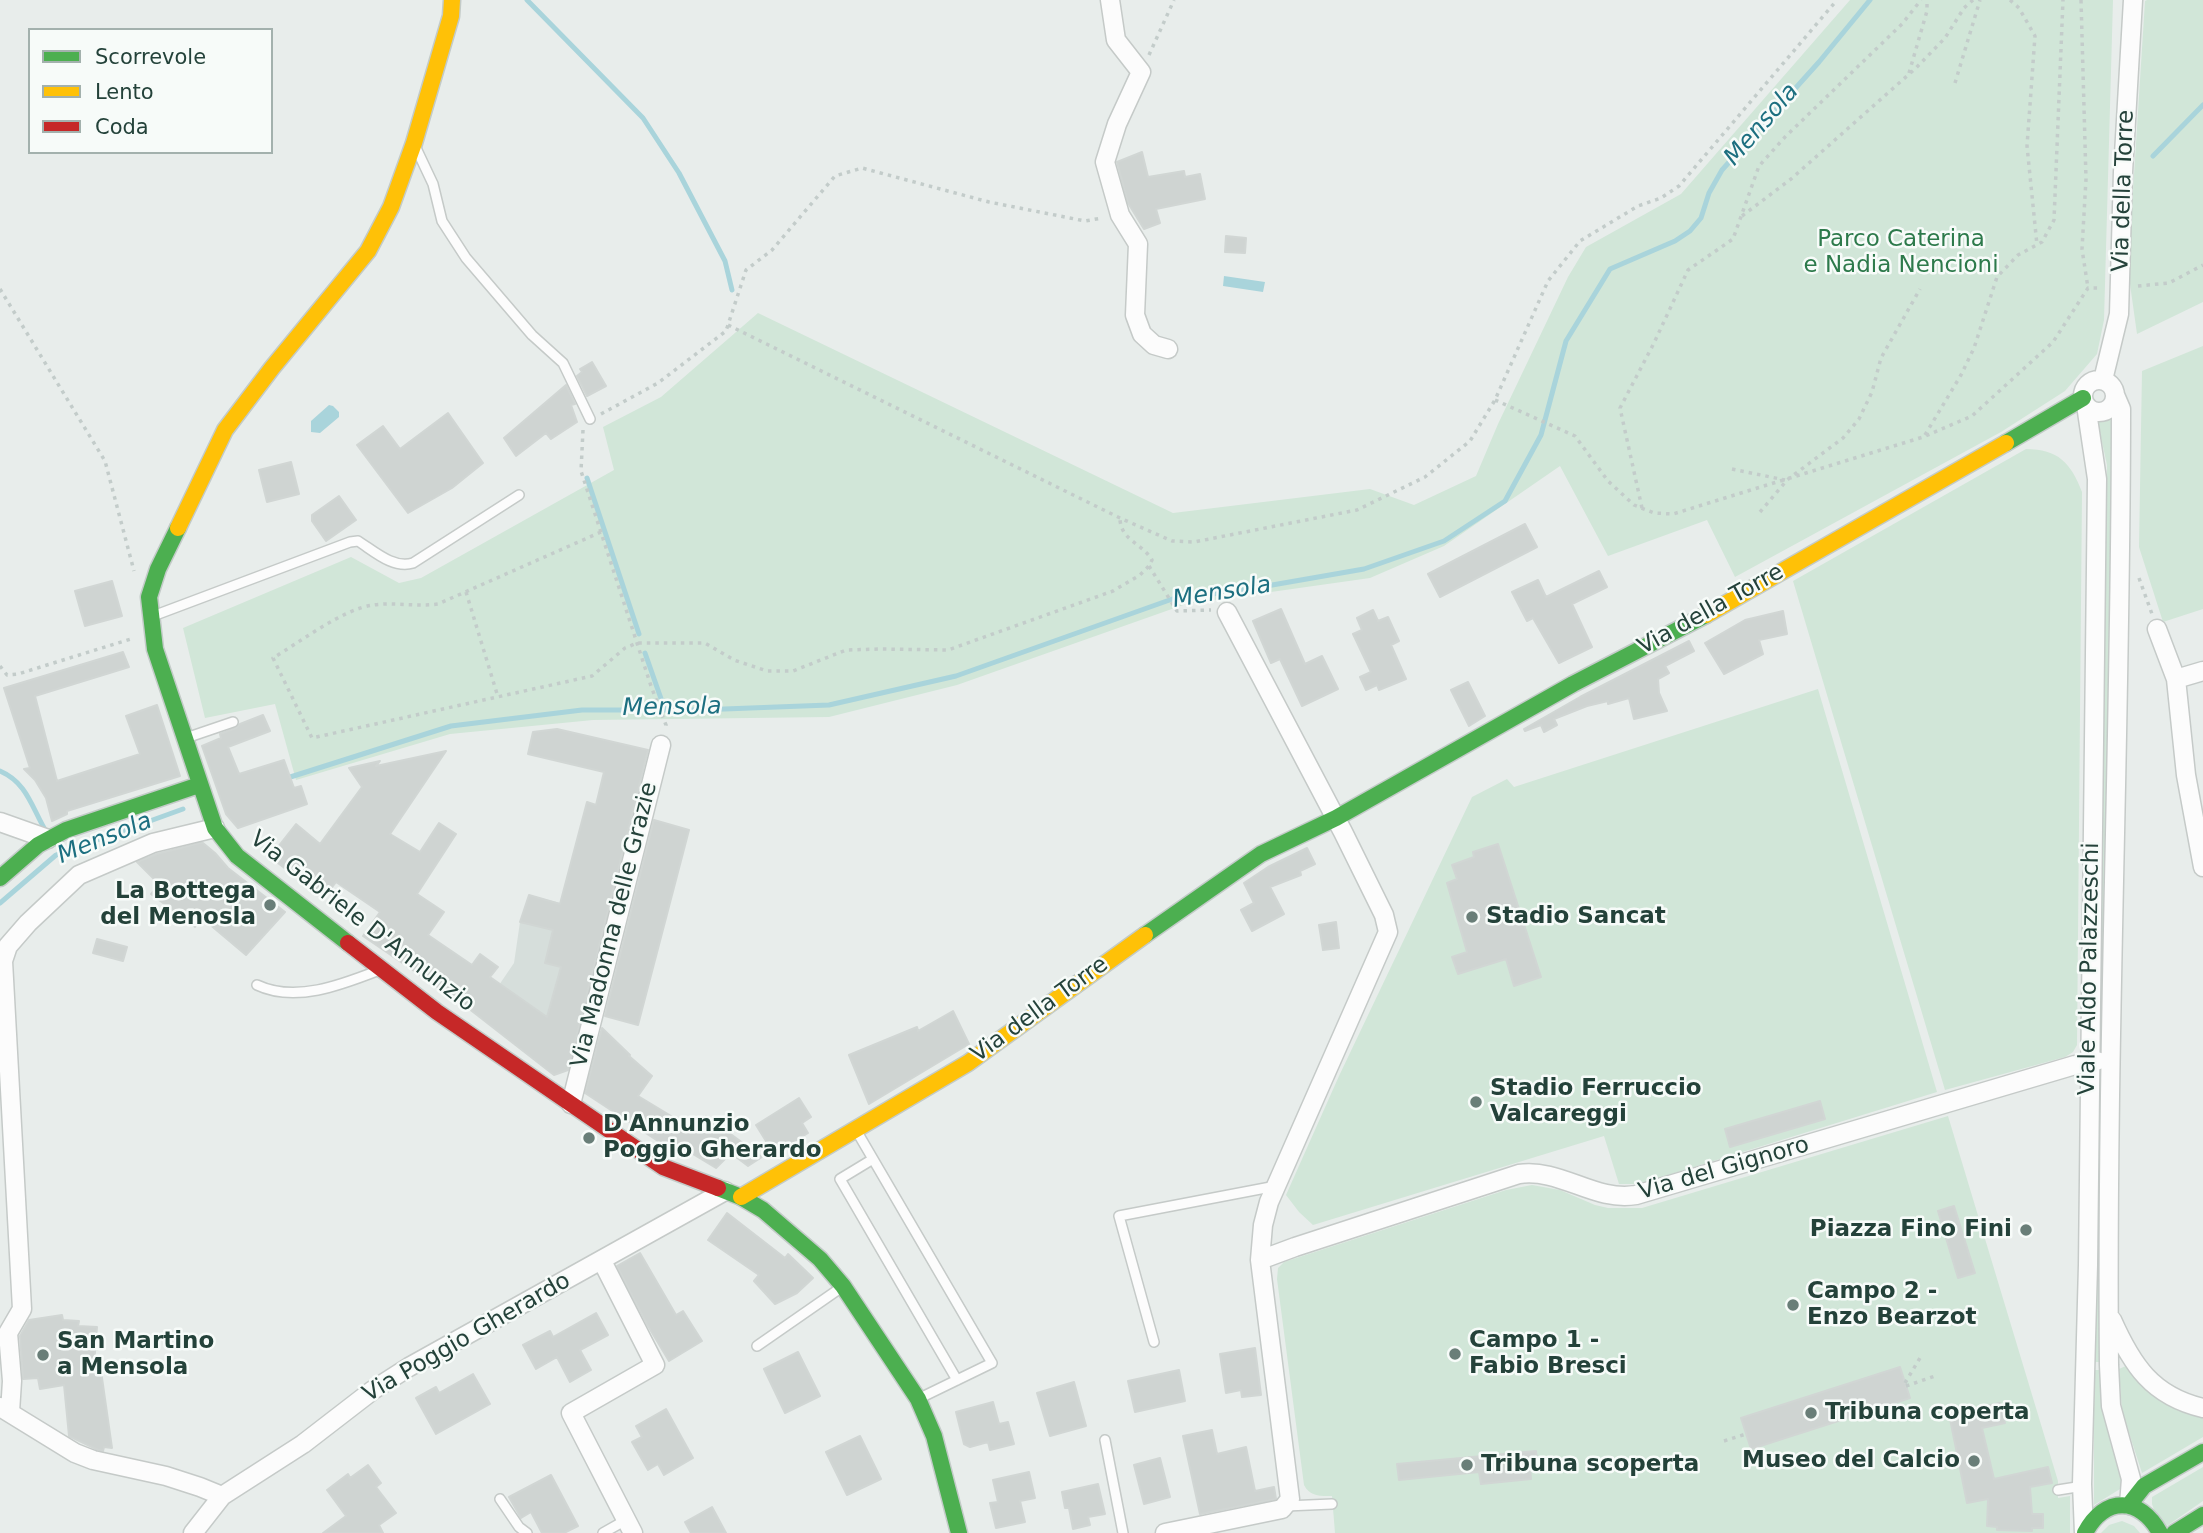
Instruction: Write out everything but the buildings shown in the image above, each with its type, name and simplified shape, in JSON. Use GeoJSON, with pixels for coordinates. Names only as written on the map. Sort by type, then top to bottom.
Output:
{"type":"FeatureCollection","features":[{"type":"Feature","properties":{"kind":"street","name":"Via Gabriele D'Annunzio"},"geometry":{"type":"LineString","coordinates":[[453,0],[451,16],[414,143],[391,207],[368,251],[225,430],[158,569],[149,597],[155,649],[200,788],[213,823],[237,856],[437,1012],[663,1167],[733,1194],[763,1210],[820,1259],[843,1286],[918,1399],[934,1436],[959,1533]]}},
{"type":"Feature","properties":{"kind":"street"},"geometry":{"type":"LineString","coordinates":[[1110,0],[1116,40],[1141,72],[1117,124],[1105,162],[1120,215],[1138,244],[1135,315],[1142,334],[1154,345],[1168,349]]}},
{"type":"Feature","properties":{"kind":"street","name":"Via della Torre"},"geometry":{"type":"LineString","coordinates":[[2103,380],[2118,328],[2123,172],[2133,0]]}},
{"type":"Feature","properties":{"kind":"street"},"geometry":{"type":"LineString","coordinates":[[2103,380],[2111,386],[2115,395],[2113,405],[2105,411],[2094,411],[2085,401],[2087,386],[2094,381],[2103,380]]}},
{"type":"Feature","properties":{"kind":"street","name":"Viale Aldo Palazzeschi"},"geometry":{"type":"LineString","coordinates":[[2115,395],[2120,409],[2121,556],[2110,1060],[2108,1312],[2110,1397],[2131,1479],[2129,1505]]}},
{"type":"Feature","properties":{"kind":"street","name":"Via della Torre"},"geometry":{"type":"LineString","coordinates":[[733,1194],[856,1130],[968,1063],[1212,886],[1261,854],[1336,818],[1573,684],[1731,602],[2085,401]]}},
{"type":"Feature","properties":{"kind":"street","name":"Viale Aldo Palazzeschi"},"geometry":{"type":"LineString","coordinates":[[2085,401],[2097,479],[2083,1486],[2085,1533]]}},
{"type":"Feature","properties":{"kind":"street"},"geometry":{"type":"LineString","coordinates":[[1165,1533],[1286,1506],[1289,1493],[1260,1260],[1266,1210],[1388,932],[1384,915],[1336,818],[1227,612]]}},
{"type":"Feature","properties":{"kind":"street"},"geometry":{"type":"LineString","coordinates":[[2157,629],[2176,679],[2186,775],[2203,866]]}},
{"type":"Feature","properties":{"kind":"street"},"geometry":{"type":"LineString","coordinates":[[2176,679],[2203,671]]}},
{"type":"Feature","properties":{"kind":"street","name":"Via Madonna delle Grazie"},"geometry":{"type":"LineString","coordinates":[[571,1104],[661,745]]}},
{"type":"Feature","properties":{"kind":"street"},"geometry":{"type":"LineString","coordinates":[[0,878],[38,845],[66,830],[200,788]]}},
{"type":"Feature","properties":{"kind":"street"},"geometry":{"type":"LineString","coordinates":[[0,822],[48,839]]}},
{"type":"Feature","properties":{"kind":"street"},"geometry":{"type":"LineString","coordinates":[[213,823],[153,843],[79,875],[28,923],[4,951],[2,961],[22,1309],[8,1332],[12,1381],[5,1410],[84,1457],[166,1476],[222,1496]]}},
{"type":"Feature","properties":{"kind":"street","name":"Via del Gignoro"},"geometry":{"type":"LineString","coordinates":[[1260,1260],[1519,1174],[1549,1175],[1608,1196],[1636,1195],[2089,1061],[2110,1060]]}},
{"type":"Feature","properties":{"kind":"street","name":"Via Poggio Gherardo"},"geometry":{"type":"LineString","coordinates":[[192,1533],[222,1496],[303,1444],[373,1390],[409,1367],[601,1261],[733,1194]]}},
{"type":"Feature","properties":{"kind":"street"},"geometry":{"type":"LineString","coordinates":[[601,1261],[655,1365],[571,1413],[630,1527]]}},
{"type":"Feature","properties":{"kind":"street"},"geometry":{"type":"LineString","coordinates":[[2108,1312],[2131,1358],[2149,1381],[2167,1394],[2203,1408]]}},
{"type":"Feature","properties":{"kind":"street"},"geometry":{"type":"LineString","coordinates":[[2129,1505],[2144,1486],[2203,1452]]}},
{"type":"Feature","properties":{"kind":"street"},"geometry":{"type":"LineString","coordinates":[[2085,1533],[2092,1520],[2105,1508],[2118,1504],[2146,1511],[2155,1521],[2160,1533]]}},
{"type":"Feature","properties":{"kind":"street"},"geometry":{"type":"LineString","coordinates":[[2174,1533],[2203,1516]]}},
{"type":"Feature","properties":{"kind":"lane"},"geometry":{"type":"LineString","coordinates":[[414,143],[433,184],[448,230],[466,258],[532,335],[563,363],[590,419]]}},
{"type":"Feature","properties":{"kind":"lane"},"geometry":{"type":"LineString","coordinates":[[152,624],[350,542],[358,541],[383,558],[404,566],[413,563],[519,495]]}},
{"type":"Feature","properties":{"kind":"lane"},"geometry":{"type":"LineString","coordinates":[[184,739],[233,722]]}},
{"type":"Feature","properties":{"kind":"lane"},"geometry":{"type":"LineString","coordinates":[[257,985],[265,989],[294,993],[337,987],[382,969]]}},
{"type":"Feature","properties":{"kind":"lane"},"geometry":{"type":"LineString","coordinates":[[856,1130],[992,1363],[918,1399]]}},
{"type":"Feature","properties":{"kind":"lane"},"geometry":{"type":"LineString","coordinates":[[873,1159],[840,1179],[957,1380]]}},
{"type":"Feature","properties":{"kind":"lane"},"geometry":{"type":"LineString","coordinates":[[1154,1342],[1119,1216],[1276,1186]]}},
{"type":"Feature","properties":{"kind":"lane"},"geometry":{"type":"LineString","coordinates":[[757,1346],[843,1286]]}},
{"type":"Feature","properties":{"kind":"lane"},"geometry":{"type":"LineString","coordinates":[[1105,1440],[1123,1533]]}},
{"type":"Feature","properties":{"kind":"lane"},"geometry":{"type":"LineString","coordinates":[[2058,1490],[2083,1486]]}},
{"type":"Feature","properties":{"kind":"lane"},"geometry":{"type":"LineString","coordinates":[[500,1499],[519,1527],[527,1533]]}},
{"type":"Feature","properties":{"kind":"lane"},"geometry":{"type":"LineString","coordinates":[[1286,1506],[1332,1504]]}},
{"type":"Feature","properties":{"kind":"lane"},"geometry":{"type":"LineString","coordinates":[[603,1533],[630,1527]]}},
{"type":"Feature","properties":{"kind":"path"},"geometry":{"type":"LineString","coordinates":[[1141,72],[1174,0]]}},
{"type":"Feature","properties":{"kind":"path"},"geometry":{"type":"LineString","coordinates":[[728,325],[1119,519],[1172,541],[1194,542],[1357,510],[1425,477],[1470,441],[1495,400],[1548,281],[1580,241],[1638,206],[1661,198],[1679,186],[1837,0]]}},
{"type":"Feature","properties":{"kind":"path"},"geometry":{"type":"LineString","coordinates":[[1642,508],[1620,408],[1688,270],[1733,239],[1759,166],[1785,137],[1902,24],[1921,0]]}},
{"type":"Feature","properties":{"kind":"path"},"geometry":{"type":"LineString","coordinates":[[1909,75],[1927,11],[1927,0]]}},
{"type":"Feature","properties":{"kind":"path"},"geometry":{"type":"LineString","coordinates":[[1741,218],[1791,179],[1909,75],[1945,38],[1964,8],[1973,0]]}},
{"type":"Feature","properties":{"kind":"path"},"geometry":{"type":"LineString","coordinates":[[1955,83],[1980,0]]}},
{"type":"Feature","properties":{"kind":"path"},"geometry":{"type":"LineString","coordinates":[[2010,0],[2019,8],[2035,36],[2027,146],[2036,245]]}},
{"type":"Feature","properties":{"kind":"path"},"geometry":{"type":"LineString","coordinates":[[1923,437],[1961,375],[1974,348],[1997,277],[2018,255],[2042,242],[2054,220],[2063,0]]}},
{"type":"Feature","properties":{"kind":"path"},"geometry":{"type":"LineString","coordinates":[[1495,400],[1574,436],[1608,481],[1624,497],[1654,513],[1673,514],[1923,437],[1972,416],[2053,342],[2088,288],[2082,249],[2086,179],[2081,0]]}},
{"type":"Feature","properties":{"kind":"path"},"geometry":{"type":"LineString","coordinates":[[666,725],[581,471],[581,432],[590,419],[658,383],[726,331],[747,270],[772,250],[835,176],[862,168],[989,202],[1086,221],[1120,215]]}},
{"type":"Feature","properties":{"kind":"path"},"geometry":{"type":"LineString","coordinates":[[2088,288],[2169,283],[2203,265]]}},
{"type":"Feature","properties":{"kind":"path"},"geometry":{"type":"LineString","coordinates":[[0,289],[105,461],[136,576]]}},
{"type":"Feature","properties":{"kind":"path"},"geometry":{"type":"LineString","coordinates":[[1760,512],[1787,480],[1843,438],[1859,419],[1872,392],[1881,358],[1920,289]]}},
{"type":"Feature","properties":{"kind":"path"},"geometry":{"type":"LineString","coordinates":[[1732,469],[1787,480]]}},
{"type":"Feature","properties":{"kind":"path"},"geometry":{"type":"LineString","coordinates":[[601,532],[438,604],[420,607],[371,605],[351,612],[273,658],[313,738],[592,676],[625,648],[637,643],[705,643],[734,660],[767,671],[793,671],[846,650],[948,650],[1113,591],[1149,566],[1152,560],[1147,551],[1126,538],[1119,519]]}},
{"type":"Feature","properties":{"kind":"path"},"geometry":{"type":"LineString","coordinates":[[1149,566],[1177,611],[1204,609],[1227,612]]}},
{"type":"Feature","properties":{"kind":"path"},"geometry":{"type":"LineString","coordinates":[[2135,568],[2157,629]]}},
{"type":"Feature","properties":{"kind":"path"},"geometry":{"type":"LineString","coordinates":[[466,591],[498,697]]}},
{"type":"Feature","properties":{"kind":"path"},"geometry":{"type":"LineString","coordinates":[[0,666],[7,675],[18,674],[152,624]]}},
{"type":"Feature","properties":{"kind":"path"},"geometry":{"type":"LineString","coordinates":[[1920,1358],[1905,1384],[1935,1376]]}},
{"type":"Feature","properties":{"kind":"path"},"geometry":{"type":"LineString","coordinates":[[1724,1441],[1746,1434]]}},
{"type":"Feature","properties":{"kind":"shaded area"},"geometry":{"type":"Polygon","coordinates":[[[529,895],[612,916],[575,1067],[553,1075],[478,1016],[514,963],[520,922],[529,895]]]}},
{"type":"Feature","properties":{"kind":"green space","name":"Parco Caterina e Nadia Nencioni"},"geometry":{"type":"Polygon","coordinates":[[[1850,0],[2113,0],[2104,320],[2097,354],[2065,391],[2001,432],[1735,577],[1707,520],[1608,556],[1560,466],[1444,546],[1370,578],[1186,604],[957,685],[829,717],[593,720],[450,734],[296,780],[275,704],[205,718],[183,628],[351,557],[399,583],[421,578],[614,470],[603,427],[661,397],[758,313],[1173,513],[1370,489],[1414,505],[1476,476],[1568,277],[1586,247],[1681,194],[1850,0]]]}},
{"type":"Feature","properties":{"kind":"green space"},"geometry":{"type":"Polygon","coordinates":[[[2147,0],[2203,0],[2203,302],[2137,334],[2128,270],[2147,0]]]}},
{"type":"Feature","properties":{"kind":"green space"},"geometry":{"type":"Polygon","coordinates":[[[2203,346],[2203,609],[2163,622],[2139,547],[2142,371],[2203,346]]]}},
{"type":"Feature","properties":{"kind":"green space"},"geometry":{"type":"Polygon","coordinates":[[[2113,416],[2104,1043],[2101,1044],[2099,1019],[2107,465],[2097,419],[2113,416]]]}},
{"type":"Feature","properties":{"kind":"green space"},"geometry":{"type":"Polygon","coordinates":[[[2026,449],[2047,452],[2062,460],[2073,473],[2082,492],[2077,1045],[2073,1052],[2065,1057],[1945,1090],[1793,581],[2026,449]]]}},
{"type":"Feature","properties":{"kind":"green space"},"geometry":{"type":"Polygon","coordinates":[[[1818,689],[1937,1092],[1639,1184],[1619,1184],[1604,1136],[1313,1225],[1299,1212],[1286,1195],[1339,1076],[1472,797],[1507,779],[1514,787],[1818,689]]]}},
{"type":"Feature","properties":{"kind":"green space"},"geometry":{"type":"Polygon","coordinates":[[[2101,1072],[2101,1362],[2094,1362],[2099,1074],[2101,1072]]]}},
{"type":"Feature","properties":{"kind":"green space"},"geometry":{"type":"Polygon","coordinates":[[[1948,1116],[2058,1481],[2058,1498],[2070,1496],[2070,1533],[1335,1533],[1332,1496],[1320,1496],[1306,1489],[1277,1279],[1278,1268],[1284,1262],[1506,1190],[1532,1185],[1560,1190],[1608,1208],[1642,1208],[1948,1116]]]}},
{"type":"Feature","properties":{"kind":"green space"},"geometry":{"type":"Polygon","coordinates":[[[2128,1365],[2151,1392],[2180,1408],[2203,1416],[2203,1437],[2142,1473],[2122,1411],[2119,1369],[2128,1365]]]}},
{"type":"Feature","properties":{"kind":"green space"},"geometry":{"type":"Polygon","coordinates":[[[2094,1370],[2101,1370],[2103,1412],[2125,1486],[2094,1505],[2094,1370]]]}},
{"type":"Feature","properties":{"kind":"green space"},"geometry":{"type":"Polygon","coordinates":[[[2203,1467],[2203,1501],[2161,1530],[2152,1497],[2203,1467]]]}},
{"type":"Feature","properties":{"kind":"green space"},"geometry":{"type":"Polygon","coordinates":[[[2122,1521],[2134,1526],[2140,1533],[2101,1533],[2109,1525],[2122,1521]]]}},
{"type":"Feature","properties":{"kind":"water"},"geometry":{"type":"Polygon","coordinates":[[[1224,276],[1265,282],[1263,292],[1223,286],[1224,276]]]}},
{"type":"Feature","properties":{"kind":"water"},"geometry":{"type":"Polygon","coordinates":[[[329,405],[339,412],[339,417],[320,433],[311,432],[311,421],[329,405]]]}},
{"type":"Feature","properties":{"kind":"waterway"},"geometry":{"type":"LineString","coordinates":[[527,0],[643,118],[679,173],[725,261],[732,290]]}},
{"type":"Feature","properties":{"kind":"waterway","name":"Mensola"},"geometry":{"type":"LineString","coordinates":[[284,779],[451,726],[582,710],[698,710],[829,705],[956,676],[1178,597],[1232,592],[1364,569],[1444,541],[1505,501],[1541,435],[1566,341],[1610,269],[1675,241],[1690,231],[1701,218],[1709,193],[1722,170],[1819,62],[1870,0]]}},
{"type":"Feature","properties":{"kind":"waterway"},"geometry":{"type":"LineString","coordinates":[[2153,156],[2203,105]]}},
{"type":"Feature","properties":{"kind":"waterway"},"geometry":{"type":"LineString","coordinates":[[587,478],[639,634]]}},
{"type":"Feature","properties":{"kind":"waterway"},"geometry":{"type":"LineString","coordinates":[[645,653],[665,710]]}},
{"type":"Feature","properties":{"kind":"waterway"},"geometry":{"type":"LineString","coordinates":[[0,771],[17,782],[47,833]]}},
{"type":"Feature","properties":{"kind":"waterway","name":"Mensola"},"geometry":{"type":"LineString","coordinates":[[0,903],[56,855],[183,809]]}},
{"type":"Feature","properties":{"kind":"traffic: fast"},"geometry":{"type":"LineString","coordinates":[[2006,443],[2083,398]]}},
{"type":"Feature","properties":{"kind":"traffic: fast"},"geometry":{"type":"LineString","coordinates":[[178,528],[158,569],[149,597],[155,649],[215,828],[237,856],[348,943]]}},
{"type":"Feature","properties":{"kind":"traffic: fast"},"geometry":{"type":"LineString","coordinates":[[1145,935],[1261,854],[1336,818],[1573,684],[1706,615]]}},
{"type":"Feature","properties":{"kind":"traffic: fast"},"geometry":{"type":"LineString","coordinates":[[0,878],[38,845],[66,830],[199,785]]}},
{"type":"Feature","properties":{"kind":"traffic: fast"},"geometry":{"type":"LineString","coordinates":[[718,1188],[763,1210],[820,1259],[843,1286],[918,1399],[934,1436],[959,1533]]}},
{"type":"Feature","properties":{"kind":"traffic: fast"},"geometry":{"type":"LineString","coordinates":[[2129,1505],[2144,1486],[2203,1452]]}},
{"type":"Feature","properties":{"kind":"traffic: fast"},"geometry":{"type":"LineString","coordinates":[[2085,1533],[2102,1512],[2122,1505],[2143,1512],[2160,1533]]}},
{"type":"Feature","properties":{"kind":"traffic: fast"},"geometry":{"type":"LineString","coordinates":[[2174,1533],[2203,1515]]}},
{"type":"Feature","properties":{"kind":"traffic: slow"},"geometry":{"type":"LineString","coordinates":[[178,528],[225,430],[368,251],[391,207],[414,143],[451,16],[452,0]]}},
{"type":"Feature","properties":{"kind":"traffic: slow"},"geometry":{"type":"LineString","coordinates":[[1706,615],[2006,443]]}},
{"type":"Feature","properties":{"kind":"traffic: slow"},"geometry":{"type":"LineString","coordinates":[[741,1197],[968,1063],[1145,935]]}},
{"type":"Feature","properties":{"kind":"traffic: jam"},"geometry":{"type":"LineString","coordinates":[[348,943],[437,1012],[663,1167],[718,1188]]}},
{"type":"Feature","properties":{"kind":"place","name":"La Bottega del Menosla"},"geometry":{"type":"Point","coordinates":[270,905]}},
{"type":"Feature","properties":{"kind":"place","name":"Stadio Sancat"},"geometry":{"type":"Point","coordinates":[1472,917]}},
{"type":"Feature","properties":{"kind":"place","name":"Stadio Ferruccio Valcareggi"},"geometry":{"type":"Point","coordinates":[1476,1102]}},
{"type":"Feature","properties":{"kind":"place","name":"D'Annunzio Poggio Gherardo"},"geometry":{"type":"Point","coordinates":[589,1138]}},
{"type":"Feature","properties":{"kind":"place","name":"Piazza Fino Fini"},"geometry":{"type":"Point","coordinates":[2026,1230]}},
{"type":"Feature","properties":{"kind":"place","name":"Campo 2 - Enzo Bearzot"},"geometry":{"type":"Point","coordinates":[1793,1305]}},
{"type":"Feature","properties":{"kind":"place","name":"Campo 1 - Fabio Bresci"},"geometry":{"type":"Point","coordinates":[1455,1354]}},
{"type":"Feature","properties":{"kind":"place","name":"San Martino a Mensola"},"geometry":{"type":"Point","coordinates":[43,1355]}},
{"type":"Feature","properties":{"kind":"place","name":"Tribuna coperta"},"geometry":{"type":"Point","coordinates":[1811,1413]}},
{"type":"Feature","properties":{"kind":"place","name":"Museo del Calcio"},"geometry":{"type":"Point","coordinates":[1974,1461]}},
{"type":"Feature","properties":{"kind":"place","name":"Tribuna scoperta"},"geometry":{"type":"Point","coordinates":[1467,1465]}}]}
